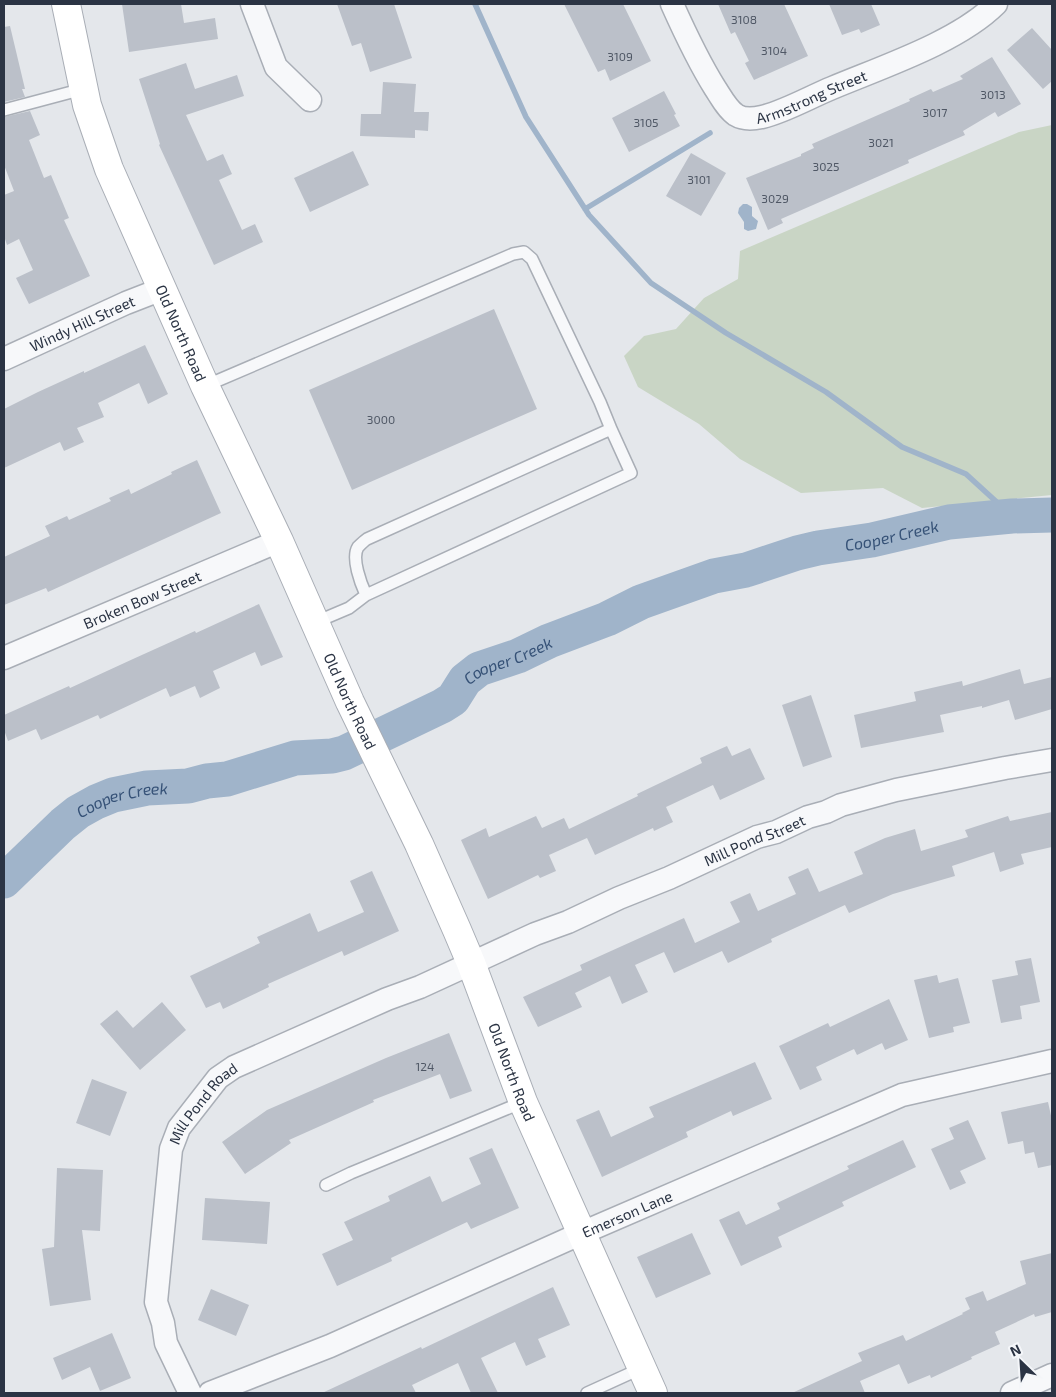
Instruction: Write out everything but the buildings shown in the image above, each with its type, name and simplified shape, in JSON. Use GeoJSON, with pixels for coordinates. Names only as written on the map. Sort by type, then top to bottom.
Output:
{"type":"FeatureCollection","features":[{"type":"Feature","properties":{"kind":"street","name":"Old North Road"},"geometry":{"type":"LineString","coordinates":[[66,4],[87,105],[109,169],[205,386],[316,622],[350,702],[419,844],[471,963],[524,1102],[653,1393]]}},
{"type":"Feature","properties":{"kind":"street"},"geometry":{"type":"LineString","coordinates":[[252,4],[276,67],[310,100]]}},
{"type":"Feature","properties":{"kind":"street","name":"Armstrong Street"},"geometry":{"type":"LineString","coordinates":[[672,4],[691,46],[730,110],[737,115],[753,119],[763,117],[927,47],[973,22],[996,4]]}},
{"type":"Feature","properties":{"kind":"street","name":"Windy Hill Street"},"geometry":{"type":"LineString","coordinates":[[4,359],[126,303],[162,289]]}},
{"type":"Feature","properties":{"kind":"street","name":"Broken Bow Street"},"geometry":{"type":"LineString","coordinates":[[4,658],[279,541]]}},
{"type":"Feature","properties":{"kind":"street","name":"Mill Pond Street"},"geometry":{"type":"LineString","coordinates":[[471,963],[619,898],[670,878],[758,837],[776,832],[808,817],[841,805],[896,790],[1052,760]]}},
{"type":"Feature","properties":{"kind":"street","name":"Mill Pond Road"},"geometry":{"type":"LineString","coordinates":[[190,1393],[166,1343],[163,1323],[156,1302],[171,1149],[179,1128],[218,1078],[234,1067],[471,963]]}},
{"type":"Feature","properties":{"kind":"street","name":"Emerson Lane"},"geometry":{"type":"LineString","coordinates":[[210,1393],[330,1346],[582,1234],[902,1096],[1052,1061]]}},
{"type":"Feature","properties":{"kind":"street"},"geometry":{"type":"LineString","coordinates":[[1012,1393],[1052,1375]]}},
{"type":"Feature","properties":{"kind":"lane"},"geometry":{"type":"LineString","coordinates":[[4,110],[83,89]]}},
{"type":"Feature","properties":{"kind":"lane"},"geometry":{"type":"LineString","coordinates":[[205,386],[513,254],[524,252],[532,259],[600,402],[631,473],[366,595],[349,608],[316,622]]}},
{"type":"Feature","properties":{"kind":"lane"},"geometry":{"type":"LineString","coordinates":[[366,595],[360,581],[356,554],[359,547],[367,539],[611,429]]}},
{"type":"Feature","properties":{"kind":"lane"},"geometry":{"type":"LineString","coordinates":[[326,1186],[351,1173],[524,1102]]}},
{"type":"Feature","properties":{"kind":"lane"},"geometry":{"type":"LineString","coordinates":[[587,1393],[642,1368]]}},
{"type":"Feature","properties":{"kind":"green space"},"geometry":{"type":"Polygon","coordinates":[[[1052,125],[1052,495],[922,508],[883,488],[801,493],[740,459],[699,424],[638,387],[624,356],[644,336],[676,329],[704,298],[738,279],[740,251],[1019,132],[1052,125]]]}},
{"type":"Feature","properties":{"kind":"water"},"geometry":{"type":"Polygon","coordinates":[[[743,204],[752,207],[752,216],[758,221],[756,229],[748,231],[744,229],[744,222],[738,213],[739,208],[743,204]]]}},
{"type":"Feature","properties":{"kind":"waterway"},"geometry":{"type":"LineString","coordinates":[[475,4],[526,117],[589,215],[651,283],[726,333],[826,392],[902,447],[966,474],[1012,516]]}},
{"type":"Feature","properties":{"kind":"waterway"},"geometry":{"type":"LineString","coordinates":[[585,209],[710,133]]}},
{"type":"Feature","properties":{"kind":"waterway","name":"Cooper Creek"},"geometry":{"type":"LineString","coordinates":[[4,881],[63,824],[78,812],[96,802],[113,795],[147,788],[188,786],[207,781],[227,779],[295,758],[332,756],[344,753],[442,706],[453,699],[465,680],[479,669],[518,656],[549,641],[607,619],[641,602],[714,576],[746,570],[818,548],[872,540],[949,522],[1012,516],[1052,515]]}}]}
